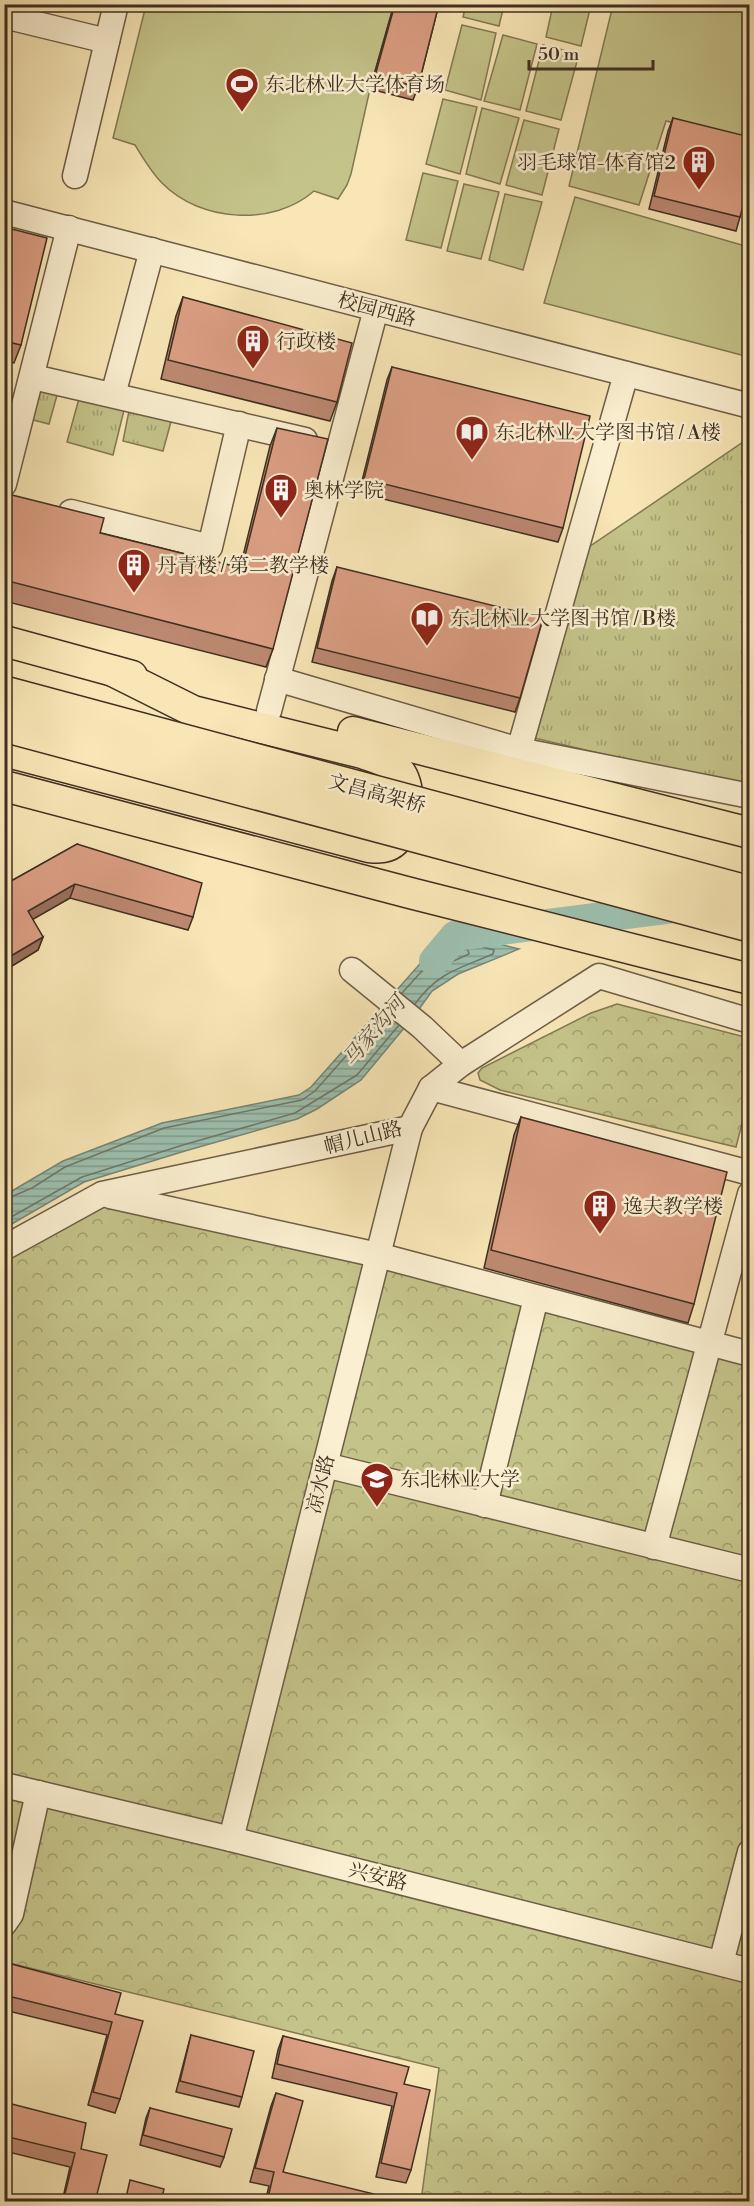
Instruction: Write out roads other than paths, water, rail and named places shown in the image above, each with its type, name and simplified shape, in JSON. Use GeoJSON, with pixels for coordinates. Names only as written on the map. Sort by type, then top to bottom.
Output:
{"type":"FeatureCollection","features":[{"type":"Feature","properties":{"kind":"highway","name":"文昌高架桥"},"geometry":{"type":"LineString","coordinates":[[4,693],[750,893]]}},
{"type":"Feature","properties":{"kind":"highway","name":"文昌高架桥"},"geometry":{"type":"LineString","coordinates":[[4,725],[750,925]]}},
{"type":"Feature","properties":{"kind":"main road"},"geometry":{"type":"LineString","coordinates":[[4,641],[113,671],[750,833]]}},
{"type":"Feature","properties":{"kind":"main road"},"geometry":{"type":"LineString","coordinates":[[4,751],[369,847],[383,848],[395,841],[400,833],[408,799],[404,778],[397,768],[362,753],[193,711],[113,671]]}},
{"type":"Feature","properties":{"kind":"main road"},"geometry":{"type":"LineString","coordinates":[[4,786],[410,893],[750,979]]}},
{"type":"Feature","properties":{"kind":"street"},"geometry":{"type":"LineString","coordinates":[[75,176],[116,4]]}},
{"type":"Feature","properties":{"kind":"street"},"geometry":{"type":"LineString","coordinates":[[4,15],[107,41]]}},
{"type":"Feature","properties":{"kind":"street","name":"校园西路"},"geometry":{"type":"LineString","coordinates":[[4,212],[750,406]]}},
{"type":"Feature","properties":{"kind":"street"},"geometry":{"type":"LineString","coordinates":[[8,493],[14,408],[33,377],[69,228]]}},
{"type":"Feature","properties":{"kind":"street"},"geometry":{"type":"LineString","coordinates":[[113,395],[152,250]]}},
{"type":"Feature","properties":{"kind":"street"},"geometry":{"type":"LineString","coordinates":[[269,711],[376,309]]}},
{"type":"Feature","properties":{"kind":"street"},"geometry":{"type":"LineString","coordinates":[[519,750],[626,374]]}},
{"type":"Feature","properties":{"kind":"street"},"geometry":{"type":"LineString","coordinates":[[33,377],[340,448]]}},
{"type":"Feature","properties":{"kind":"street"},"geometry":{"type":"LineString","coordinates":[[50,507],[210,547],[239,424]]}},
{"type":"Feature","properties":{"kind":"street"},"geometry":{"type":"LineString","coordinates":[[278,679],[519,750],[750,796]]}},
{"type":"Feature","properties":{"kind":"street"},"geometry":{"type":"LineString","coordinates":[[352,970],[422,1027],[461,1064]]}},
{"type":"Feature","properties":{"kind":"street","name":"帽儿山路"},"geometry":{"type":"LineString","coordinates":[[4,1248],[102,1194],[410,1128],[431,1088],[461,1064],[599,976],[750,1021]]}},
{"type":"Feature","properties":{"kind":"street"},"geometry":{"type":"LineString","coordinates":[[431,1088],[750,1173]]}},
{"type":"Feature","properties":{"kind":"street","name":"凉水路"},"geometry":{"type":"LineString","coordinates":[[231,1839],[410,1128]]}},
{"type":"Feature","properties":{"kind":"street"},"geometry":{"type":"LineString","coordinates":[[102,1194],[378,1256],[750,1354]]}},
{"type":"Feature","properties":{"kind":"street"},"geometry":{"type":"LineString","coordinates":[[654,1547],[750,1194]]}},
{"type":"Feature","properties":{"kind":"street"},"geometry":{"type":"LineString","coordinates":[[485,1504],[536,1298]]}},
{"type":"Feature","properties":{"kind":"street"},"geometry":{"type":"LineString","coordinates":[[325,1465],[750,1570]]}},
{"type":"Feature","properties":{"kind":"street","name":"兴安路"},"geometry":{"type":"LineString","coordinates":[[4,1785],[231,1839],[750,1971]]}},
{"type":"Feature","properties":{"kind":"street"},"geometry":{"type":"LineString","coordinates":[[4,1924],[11,1914],[38,1793]]}},
{"type":"Feature","properties":{"kind":"street"},"geometry":{"type":"LineString","coordinates":[[721,1963],[750,1852]]}},
{"type":"Feature","properties":{"kind":"water"},"geometry":{"type":"Polygon","coordinates":[[[449,931],[519,949],[458,974],[432,991],[361,1080],[317,1109],[297,1119],[84,1182],[5,1228],[5,1195],[63,1161],[162,1123],[299,1095],[311,1087],[449,931]]]}},
{"type":"Feature","properties":{"kind":"waterway","name":"马家沟河"},"geometry":{"type":"LineString","coordinates":[[434,961],[455,936],[681,907]]}},
{"type":"Feature","properties":{"kind":"place","name":"东北林业大学体育场"},"geometry":{"type":"Point","coordinates":[242,113]}},
{"type":"Feature","properties":{"kind":"place","name":"羽毛球馆-体育馆2"},"geometry":{"type":"Point","coordinates":[699,191]}},
{"type":"Feature","properties":{"kind":"place","name":"行政楼"},"geometry":{"type":"Point","coordinates":[253,370]}},
{"type":"Feature","properties":{"kind":"place","name":"东北林业大学图书馆 / A楼"},"geometry":{"type":"Point","coordinates":[472,461]}},
{"type":"Feature","properties":{"kind":"place","name":"奥林学院"},"geometry":{"type":"Point","coordinates":[281,519]}},
{"type":"Feature","properties":{"kind":"place","name":"丹青楼 / 第二教学楼"},"geometry":{"type":"Point","coordinates":[134,594]}},
{"type":"Feature","properties":{"kind":"place","name":"东北林业大学图书馆 / B楼"},"geometry":{"type":"Point","coordinates":[427,647]}},
{"type":"Feature","properties":{"kind":"place","name":"逸夫教学楼"},"geometry":{"type":"Point","coordinates":[600,1235]}},
{"type":"Feature","properties":{"kind":"place","name":"东北林业大学"},"geometry":{"type":"Point","coordinates":[377,1508]}}]}
